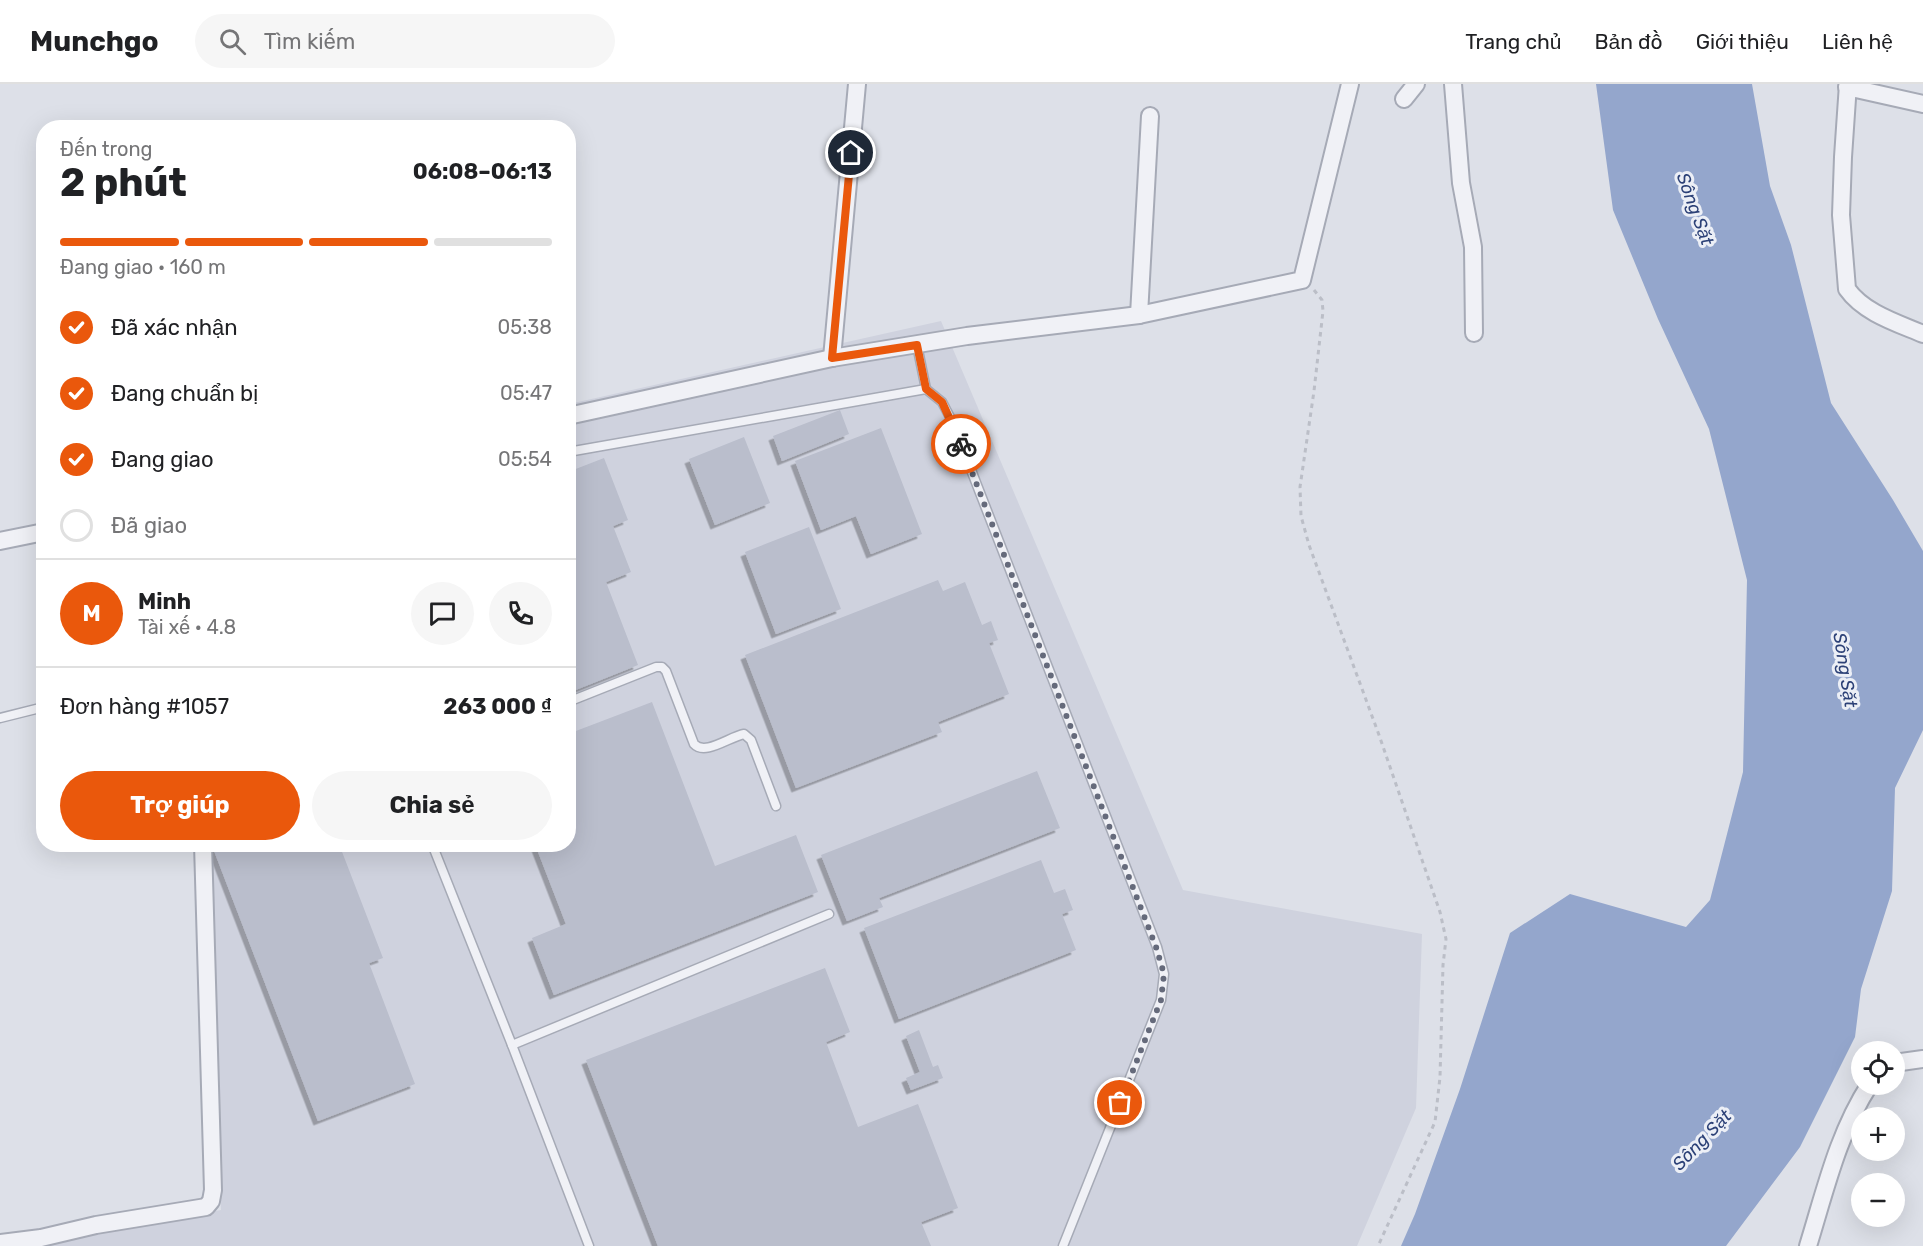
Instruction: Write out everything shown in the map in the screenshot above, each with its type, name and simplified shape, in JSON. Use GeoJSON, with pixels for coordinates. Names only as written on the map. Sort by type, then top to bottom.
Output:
{"type":"FeatureCollection","features":[{"type":"Feature","properties":{"kind":"street"},"geometry":{"type":"LineString","coordinates":[[832,358],[857,84]]}},
{"type":"Feature","properties":{"kind":"street"},"geometry":{"type":"LineString","coordinates":[[576,414],[832,358],[967,336],[1139,315],[1302,280],[1350,84]]}},
{"type":"Feature","properties":{"kind":"street"},"geometry":{"type":"LineString","coordinates":[[1404,99],[1416,84]]}},
{"type":"Feature","properties":{"kind":"street"},"geometry":{"type":"LineString","coordinates":[[1453,84],[1461,183],[1473,247],[1474,333]]}},
{"type":"Feature","properties":{"kind":"street"},"geometry":{"type":"LineString","coordinates":[[1923,104],[1848,86],[1842,158],[1841,215],[1846,289],[1851,296],[1891,321],[1923,334]]}},
{"type":"Feature","properties":{"kind":"street"},"geometry":{"type":"LineString","coordinates":[[1139,315],[1150,116]]}},
{"type":"Feature","properties":{"kind":"street"},"geometry":{"type":"LineString","coordinates":[[0,541],[36,534]]}},
{"type":"Feature","properties":{"kind":"street"},"geometry":{"type":"LineString","coordinates":[[0,1244],[206,1207],[211,1201],[213,1190],[202,852]]}},
{"type":"Feature","properties":{"kind":"street"},"geometry":{"type":"LineString","coordinates":[[1905,1062],[1923,1059]]}},
{"type":"Feature","properties":{"kind":"street"},"geometry":{"type":"LineString","coordinates":[[1808,1246],[1843,1136],[1864,1095]]}},
{"type":"Feature","properties":{"kind":"lane"},"geometry":{"type":"LineString","coordinates":[[917,345],[926,389],[942,402],[952,421],[1152,936],[1164,974],[1161,1000],[1063,1246]]}},
{"type":"Feature","properties":{"kind":"lane"},"geometry":{"type":"LineString","coordinates":[[576,452],[926,389]]}},
{"type":"Feature","properties":{"kind":"lane"},"geometry":{"type":"LineString","coordinates":[[576,699],[656,667],[662,667],[666,671],[694,744],[699,749],[705,750],[734,736],[744,734],[751,740],[776,806]]}},
{"type":"Feature","properties":{"kind":"lane"},"geometry":{"type":"LineString","coordinates":[[0,718],[36,709]]}},
{"type":"Feature","properties":{"kind":"lane"},"geometry":{"type":"LineString","coordinates":[[435,852],[589,1246]]}},
{"type":"Feature","properties":{"kind":"lane"},"geometry":{"type":"LineString","coordinates":[[512,1045],[829,914]]}},
{"type":"Feature","properties":{"kind":"path"},"geometry":{"type":"LineString","coordinates":[[1302,280],[1322,300],[1323,311],[1300,488],[1301,516],[1309,545],[1437,903],[1446,939],[1443,965],[1440,1077],[1434,1122],[1378,1246]]}},
{"type":"Feature","properties":{"kind":"shaded area"},"geometry":{"type":"Polygon","coordinates":[[[941,321],[1183,890],[1422,934],[1416,1108],[1357,1246],[18,1246],[221,1210],[204,852],[576,852],[576,402],[941,321]]]}},
{"type":"Feature","properties":{"kind":"water","name":"Sông Sặt"},"geometry":{"type":"Polygon","coordinates":[[[1596,84],[1752,84],[1770,186],[1791,245],[1831,403],[1923,551],[1923,730],[1895,788],[1892,891],[1861,989],[1855,1037],[1800,1147],[1726,1246],[1401,1246],[1415,1214],[1460,1089],[1510,933],[1570,894],[1686,927],[1710,900],[1743,772],[1747,580],[1709,429],[1658,319],[1613,210],[1596,84]]]}},
{"type":"Feature","properties":{"kind":"building"},"geometry":{"type":"Polygon","coordinates":[[[840,410],[849,434],[782,461],[773,436],[840,410]]]}},
{"type":"Feature","properties":{"kind":"building"},"geometry":{"type":"Polygon","coordinates":[[[881,428],[922,534],[871,554],[856,516],[821,530],[795,461],[881,428]]]}},
{"type":"Feature","properties":{"kind":"building"},"geometry":{"type":"Polygon","coordinates":[[[744,437],[770,503],[715,525],[689,459],[744,437]]]}},
{"type":"Feature","properties":{"kind":"building"},"geometry":{"type":"Polygon","coordinates":[[[604,458],[628,520],[613,526],[631,572],[606,582],[638,665],[576,690],[576,469],[604,458]]]}},
{"type":"Feature","properties":{"kind":"building"},"geometry":{"type":"Polygon","coordinates":[[[809,527],[841,609],[776,634],[745,552],[809,527]]]}},
{"type":"Feature","properties":{"kind":"building"},"geometry":{"type":"Polygon","coordinates":[[[938,580],[943,591],[965,582],[982,625],[991,621],[998,640],[989,643],[1009,694],[938,722],[942,732],[796,788],[745,655],[938,580]]]}},
{"type":"Feature","properties":{"kind":"building"},"geometry":{"type":"Polygon","coordinates":[[[652,702],[715,866],[796,835],[818,892],[554,995],[532,938],[566,924],[538,852],[576,852],[576,731],[652,702]]]}},
{"type":"Feature","properties":{"kind":"building"},"geometry":{"type":"Polygon","coordinates":[[[1037,771],[1060,828],[879,898],[883,907],[847,921],[821,855],[1037,771]]]}},
{"type":"Feature","properties":{"kind":"building"},"geometry":{"type":"Polygon","coordinates":[[[215,852],[342,852],[383,958],[369,963],[415,1084],[318,1121],[215,852]]]}},
{"type":"Feature","properties":{"kind":"building"},"geometry":{"type":"Polygon","coordinates":[[[1041,860],[1054,893],[1065,889],[1073,910],[1062,914],[1076,950],[899,1019],[864,928],[1041,860]]]}},
{"type":"Feature","properties":{"kind":"building"},"geometry":{"type":"Polygon","coordinates":[[[825,968],[850,1032],[826,1042],[858,1127],[918,1104],[958,1208],[921,1222],[931,1246],[658,1246],[586,1060],[825,968]]]}},
{"type":"Feature","properties":{"kind":"building"},"geometry":{"type":"Polygon","coordinates":[[[919,1030],[933,1067],[938,1065],[943,1078],[911,1090],[906,1078],[920,1072],[906,1036],[919,1030]]]}},
{"type":"Feature","properties":{"kind":"way so far"},"geometry":{"type":"LineString","coordinates":[[961,444],[1156,947],[1164,974],[1161,1000],[1120,1103]]}},
{"type":"Feature","properties":{"kind":"route"},"geometry":{"type":"LineString","coordinates":[[851,153],[832,358],[917,345],[926,389],[942,402],[961,444]]}}]}
